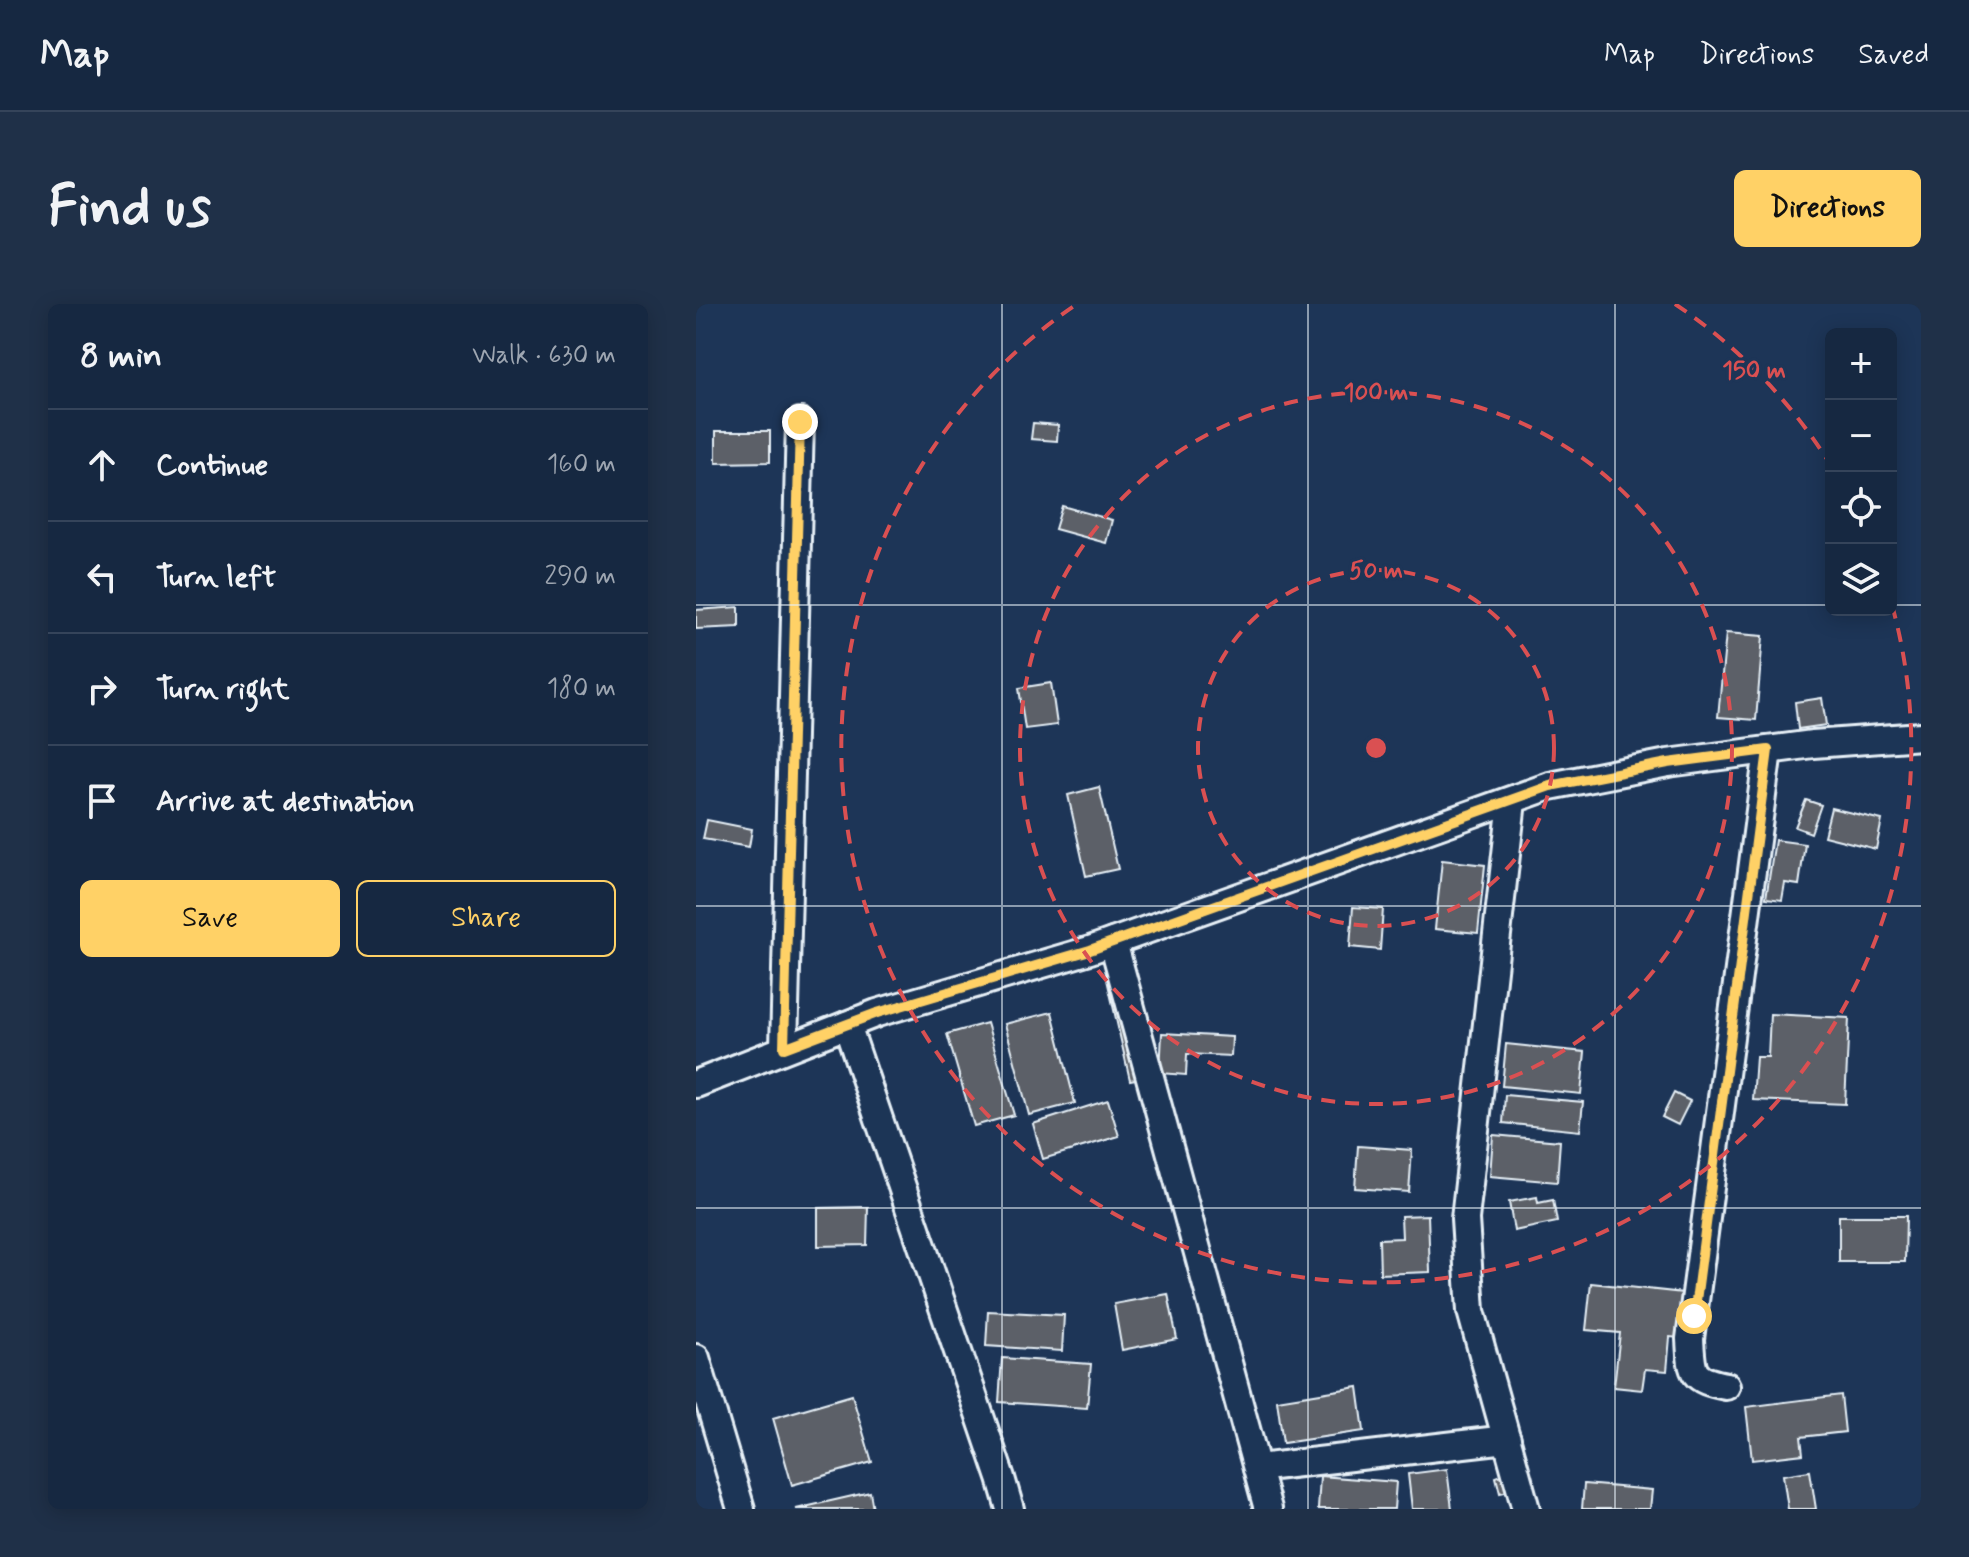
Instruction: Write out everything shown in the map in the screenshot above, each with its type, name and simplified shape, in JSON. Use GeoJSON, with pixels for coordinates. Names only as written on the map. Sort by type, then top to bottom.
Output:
{"type":"FeatureCollection","features":[{"type":"Feature","properties":{"kind":"street"},"geometry":{"type":"LineString","coordinates":[[784,1048],[800,422]]}},
{"type":"Feature","properties":{"kind":"street"},"geometry":{"type":"LineString","coordinates":[[696,1084],[877,1013],[1113,942],[1565,783],[1668,763],[1921,736]]}},
{"type":"Feature","properties":{"kind":"street"},"geometry":{"type":"LineString","coordinates":[[1726,1386],[1701,1381],[1693,1372],[1690,1339],[1768,750]]}},
{"type":"Feature","properties":{"kind":"street"},"geometry":{"type":"LineString","coordinates":[[1512,801],[1465,1219],[1471,1311],[1526,1509]]}},
{"type":"Feature","properties":{"kind":"street"},"geometry":{"type":"LineString","coordinates":[[1113,942],[1268,1509]]}},
{"type":"Feature","properties":{"kind":"street"},"geometry":{"type":"LineString","coordinates":[[847,1025],[1010,1509]]}},
{"type":"Feature","properties":{"kind":"street"},"geometry":{"type":"LineString","coordinates":[[696,1358],[741,1509]]}},
{"type":"Feature","properties":{"kind":"street"},"geometry":{"type":"LineString","coordinates":[[1257,1468],[1507,1439]]}},
{"type":"Feature","properties":{"kind":"building"},"geometry":{"type":"Polygon","coordinates":[[[1033,423],[1058,425],[1057,441],[1031,439],[1033,423]]]}},
{"type":"Feature","properties":{"kind":"building"},"geometry":{"type":"Polygon","coordinates":[[[716,431],[770,431],[770,462],[716,463],[716,431]]]}},
{"type":"Feature","properties":{"kind":"building"},"geometry":{"type":"Polygon","coordinates":[[[1062,506],[1112,520],[1106,543],[1055,529],[1062,506]]]}},
{"type":"Feature","properties":{"kind":"building"},"geometry":{"type":"Polygon","coordinates":[[[739,607],[739,627],[696,629],[696,610],[739,607]]]}},
{"type":"Feature","properties":{"kind":"building"},"geometry":{"type":"Polygon","coordinates":[[[1726,633],[1763,636],[1756,720],[1718,717],[1726,633]]]}},
{"type":"Feature","properties":{"kind":"building"},"geometry":{"type":"Polygon","coordinates":[[[1051,683],[1057,725],[1025,729],[1019,688],[1051,683]]]}},
{"type":"Feature","properties":{"kind":"building"},"geometry":{"type":"Polygon","coordinates":[[[1822,698],[1826,725],[1798,729],[1795,702],[1822,698]]]}},
{"type":"Feature","properties":{"kind":"building"},"geometry":{"type":"Polygon","coordinates":[[[1099,787],[1118,869],[1086,876],[1068,795],[1099,787]]]}},
{"type":"Feature","properties":{"kind":"building"},"geometry":{"type":"Polygon","coordinates":[[[1806,800],[1821,805],[1811,833],[1795,827],[1806,800]]]}},
{"type":"Feature","properties":{"kind":"building"},"geometry":{"type":"Polygon","coordinates":[[[1831,808],[1882,820],[1876,849],[1824,836],[1831,808]]]}},
{"type":"Feature","properties":{"kind":"building"},"geometry":{"type":"Polygon","coordinates":[[[707,820],[752,829],[749,847],[703,839],[707,820]]]}},
{"type":"Feature","properties":{"kind":"building"},"geometry":{"type":"Polygon","coordinates":[[[1775,840],[1805,844],[1799,885],[1785,883],[1782,900],[1766,898],[1775,840]]]}},
{"type":"Feature","properties":{"kind":"building"},"geometry":{"type":"Polygon","coordinates":[[[1442,860],[1485,865],[1478,933],[1435,929],[1442,860]]]}},
{"type":"Feature","properties":{"kind":"building"},"geometry":{"type":"Polygon","coordinates":[[[1353,907],[1383,909],[1380,950],[1350,947],[1353,907]]]}},
{"type":"Feature","properties":{"kind":"building"},"geometry":{"type":"Polygon","coordinates":[[[1127,971],[1150,1076],[1130,1080],[1106,975],[1127,971]]]}},
{"type":"Feature","properties":{"kind":"building"},"geometry":{"type":"Polygon","coordinates":[[[1052,1012],[1075,1103],[1029,1115],[1005,1024],[1052,1012]]]}},
{"type":"Feature","properties":{"kind":"building"},"geometry":{"type":"Polygon","coordinates":[[[1770,1014],[1849,1018],[1845,1104],[1753,1100],[1756,1057],[1768,1057],[1770,1014]]]}},
{"type":"Feature","properties":{"kind":"building"},"geometry":{"type":"Polygon","coordinates":[[[987,1023],[1014,1115],[974,1126],[947,1034],[987,1023]]]}},
{"type":"Feature","properties":{"kind":"building"},"geometry":{"type":"Polygon","coordinates":[[[1162,1033],[1232,1037],[1231,1056],[1187,1054],[1186,1075],[1160,1073],[1162,1033]]]}},
{"type":"Feature","properties":{"kind":"building"},"geometry":{"type":"Polygon","coordinates":[[[1506,1044],[1585,1052],[1581,1094],[1502,1086],[1506,1044]]]}},
{"type":"Feature","properties":{"kind":"building"},"geometry":{"type":"Polygon","coordinates":[[[1674,1093],[1690,1101],[1678,1125],[1662,1117],[1674,1093]]]}},
{"type":"Feature","properties":{"kind":"building"},"geometry":{"type":"Polygon","coordinates":[[[1505,1095],[1583,1102],[1580,1131],[1503,1123],[1505,1095]]]}},
{"type":"Feature","properties":{"kind":"building"},"geometry":{"type":"Polygon","coordinates":[[[1108,1100],[1119,1136],[1043,1159],[1033,1124],[1108,1100]]]}},
{"type":"Feature","properties":{"kind":"building"},"geometry":{"type":"Polygon","coordinates":[[[1493,1135],[1560,1141],[1557,1182],[1490,1176],[1493,1135]]]}},
{"type":"Feature","properties":{"kind":"building"},"geometry":{"type":"Polygon","coordinates":[[[1358,1146],[1412,1150],[1409,1192],[1355,1188],[1358,1146]]]}},
{"type":"Feature","properties":{"kind":"building"},"geometry":{"type":"Polygon","coordinates":[[[1537,1197],[1538,1203],[1553,1200],[1557,1222],[1514,1231],[1509,1202],[1537,1197]]]}},
{"type":"Feature","properties":{"kind":"building"},"geometry":{"type":"Polygon","coordinates":[[[868,1207],[867,1245],[818,1246],[818,1208],[868,1207]]]}},
{"type":"Feature","properties":{"kind":"building"},"geometry":{"type":"Polygon","coordinates":[[[1428,1215],[1430,1272],[1380,1274],[1379,1239],[1402,1238],[1401,1216],[1428,1215]]]}},
{"type":"Feature","properties":{"kind":"building"},"geometry":{"type":"Polygon","coordinates":[[[1839,1216],[1906,1216],[1905,1262],[1839,1262],[1839,1216]]]}},
{"type":"Feature","properties":{"kind":"building"},"geometry":{"type":"Polygon","coordinates":[[[1591,1283],[1683,1293],[1679,1338],[1670,1337],[1667,1371],[1645,1369],[1642,1390],[1614,1387],[1620,1333],[1586,1330],[1591,1283]]]}},
{"type":"Feature","properties":{"kind":"building"},"geometry":{"type":"Polygon","coordinates":[[[1168,1294],[1177,1339],[1122,1350],[1114,1304],[1168,1294]]]}},
{"type":"Feature","properties":{"kind":"building"},"geometry":{"type":"Polygon","coordinates":[[[988,1311],[1064,1315],[1062,1351],[986,1346],[988,1311]]]}},
{"type":"Feature","properties":{"kind":"building"},"geometry":{"type":"Polygon","coordinates":[[[1002,1358],[1091,1364],[1087,1408],[999,1402],[1002,1358]]]}},
{"type":"Feature","properties":{"kind":"building"},"geometry":{"type":"Polygon","coordinates":[[[1358,1387],[1364,1431],[1283,1443],[1277,1400],[1358,1387]]]}},
{"type":"Feature","properties":{"kind":"building"},"geometry":{"type":"Polygon","coordinates":[[[852,1395],[872,1462],[792,1485],[773,1418],[852,1395]]]}},
{"type":"Feature","properties":{"kind":"building"},"geometry":{"type":"Polygon","coordinates":[[[1841,1395],[1845,1432],[1801,1437],[1803,1454],[1752,1460],[1746,1407],[1841,1395]]]}},
{"type":"Feature","properties":{"kind":"building"},"geometry":{"type":"Polygon","coordinates":[[[1447,1469],[1452,1509],[1412,1509],[1408,1474],[1447,1469]]]}},
{"type":"Feature","properties":{"kind":"building"},"geometry":{"type":"Polygon","coordinates":[[[1810,1471],[1816,1509],[1788,1509],[1783,1475],[1810,1471]]]}},
{"type":"Feature","properties":{"kind":"building"},"geometry":{"type":"Polygon","coordinates":[[[1504,1474],[1509,1491],[1500,1493],[1496,1477],[1504,1474]]]}},
{"type":"Feature","properties":{"kind":"building"},"geometry":{"type":"Polygon","coordinates":[[[1320,1476],[1396,1482],[1394,1509],[1318,1509],[1320,1476]]]}},
{"type":"Feature","properties":{"kind":"building"},"geometry":{"type":"Polygon","coordinates":[[[1584,1484],[1652,1490],[1650,1509],[1582,1509],[1584,1484]]]}},
{"type":"Feature","properties":{"kind":"building"},"geometry":{"type":"Polygon","coordinates":[[[870,1492],[873,1509],[796,1509],[870,1492]]]}},
{"type":"Feature","properties":{"kind":"route"},"geometry":{"type":"LineString","coordinates":[[800,422],[784,1048],[877,1013],[1090,950],[1550,786],[1668,763],[1768,750],[1694,1316]]}}]}
